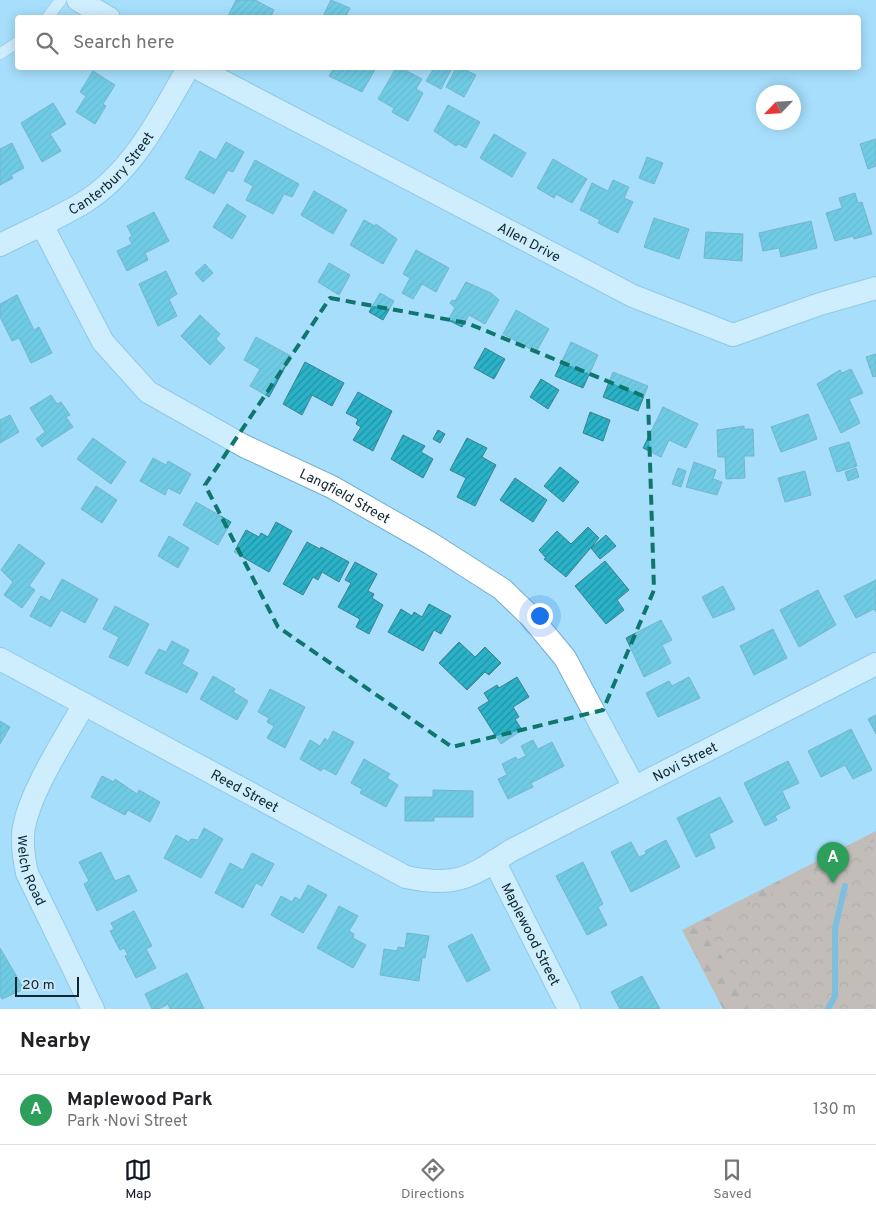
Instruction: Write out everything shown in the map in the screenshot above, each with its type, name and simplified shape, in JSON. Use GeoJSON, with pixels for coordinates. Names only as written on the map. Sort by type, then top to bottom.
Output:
{"type":"FeatureCollection","features":[{"type":"Feature","properties":{"kind":"street"},"geometry":{"type":"LineString","coordinates":[[78,0],[104,15]]}},
{"type":"Feature","properties":{"kind":"street","name":"Canterbury Street"},"geometry":{"type":"LineString","coordinates":[[0,245],[84,202],[125,168],[145,140],[187,70]]}},
{"type":"Feature","properties":{"kind":"street","name":"Allen Drive"},"geometry":{"type":"LineString","coordinates":[[201,70],[632,296],[733,335],[820,304],[876,288]]}},
{"type":"Feature","properties":{"kind":"street","name":"Langfield Street"},"geometry":{"type":"LineString","coordinates":[[42,225],[103,342],[148,392],[244,446],[332,488],[430,543],[510,596],[531,617],[565,658],[634,787]]}},
{"type":"Feature","properties":{"kind":"street","name":"Reed Street"},"geometry":{"type":"LineString","coordinates":[[0,660],[406,877],[431,882],[453,881],[472,876],[494,861]]}},
{"type":"Feature","properties":{"kind":"street","name":"Novi Street"},"geometry":{"type":"LineString","coordinates":[[494,861],[634,787],[876,664]]}},
{"type":"Feature","properties":{"kind":"street","name":"Welch Road"},"geometry":{"type":"LineString","coordinates":[[84,704],[40,784],[23,828],[27,873],[92,1009]]}},
{"type":"Feature","properties":{"kind":"street","name":"Maplewood Street"},"geometry":{"type":"LineString","coordinates":[[494,861],[569,1009]]}},
{"type":"Feature","properties":{"kind":"lane"},"geometry":{"type":"LineString","coordinates":[[49,15],[61,0]]}},
{"type":"Feature","properties":{"kind":"lane"},"geometry":{"type":"LineString","coordinates":[[0,54],[15,44]]}},
{"type":"Feature","properties":{"kind":"highlighted area"},"geometry":{"type":"Polygon","coordinates":[[[330,298],[467,323],[648,398],[654,590],[603,710],[452,747],[278,627],[205,485],[330,298]]]}},
{"type":"Feature","properties":{"kind":"green space"},"geometry":{"type":"Polygon","coordinates":[[[876,831],[876,1009],[723,1009],[682,930],[876,831]]]}},
{"type":"Feature","properties":{"kind":"green space"},"geometry":{"type":"Polygon","coordinates":[[[876,840],[876,1009],[748,1009],[706,926],[876,840]]]}},
{"type":"Feature","properties":{"kind":"building"},"geometry":{"type":"Polygon","coordinates":[[[236,0],[255,0],[274,10],[272,15],[228,15],[236,0]]]}},
{"type":"Feature","properties":{"kind":"building"},"geometry":{"type":"Polygon","coordinates":[[[331,0],[350,8],[346,15],[324,15],[331,0]]]}},
{"type":"Feature","properties":{"kind":"building"},"geometry":{"type":"Polygon","coordinates":[[[333,70],[375,70],[362,92],[329,76],[333,70]]]}},
{"type":"Feature","properties":{"kind":"building"},"geometry":{"type":"Polygon","coordinates":[[[395,70],[405,70],[422,79],[416,89],[423,93],[408,121],[392,112],[394,108],[378,99],[395,70]]]}},
{"type":"Feature","properties":{"kind":"building"},"geometry":{"type":"Polygon","coordinates":[[[433,70],[451,70],[441,89],[426,81],[433,70]]]}},
{"type":"Feature","properties":{"kind":"building"},"geometry":{"type":"Polygon","coordinates":[[[455,70],[465,70],[476,75],[464,97],[446,87],[455,70]]]}},
{"type":"Feature","properties":{"kind":"building"},"geometry":{"type":"Polygon","coordinates":[[[93,71],[115,85],[103,104],[106,106],[95,124],[76,112],[86,96],[80,92],[93,71]]]}},
{"type":"Feature","properties":{"kind":"building"},"geometry":{"type":"Polygon","coordinates":[[[53,103],[66,124],[50,134],[61,151],[42,162],[21,123],[53,103]]]}},
{"type":"Feature","properties":{"kind":"building"},"geometry":{"type":"Polygon","coordinates":[[[448,105],[480,122],[466,148],[458,144],[456,146],[434,131],[448,105]]]}},
{"type":"Feature","properties":{"kind":"building"},"geometry":{"type":"Polygon","coordinates":[[[494,134],[526,153],[512,177],[480,158],[494,134]]]}},
{"type":"Feature","properties":{"kind":"building"},"geometry":{"type":"Polygon","coordinates":[[[876,139],[876,166],[868,169],[860,144],[876,139]]]}},
{"type":"Feature","properties":{"kind":"building"},"geometry":{"type":"Polygon","coordinates":[[[226,142],[244,152],[233,172],[228,170],[214,194],[185,178],[200,151],[216,160],[226,142]]]}},
{"type":"Feature","properties":{"kind":"building"},"geometry":{"type":"Polygon","coordinates":[[[12,143],[24,168],[11,175],[13,178],[0,185],[0,149],[12,143]]]}},
{"type":"Feature","properties":{"kind":"building"},"geometry":{"type":"Polygon","coordinates":[[[647,157],[663,163],[654,184],[639,178],[647,157]]]}},
{"type":"Feature","properties":{"kind":"building"},"geometry":{"type":"Polygon","coordinates":[[[553,159],[587,179],[572,203],[556,194],[554,198],[537,188],[553,159]]]}},
{"type":"Feature","properties":{"kind":"building"},"geometry":{"type":"Polygon","coordinates":[[[255,160],[299,184],[292,197],[284,194],[273,214],[246,200],[253,186],[244,181],[255,160]]]}},
{"type":"Feature","properties":{"kind":"building"},"geometry":{"type":"Polygon","coordinates":[[[613,180],[629,187],[624,198],[633,202],[618,233],[598,223],[600,220],[580,210],[592,183],[608,191],[613,180]]]}},
{"type":"Feature","properties":{"kind":"building"},"geometry":{"type":"Polygon","coordinates":[[[314,191],[347,210],[333,234],[301,215],[314,191]]]}},
{"type":"Feature","properties":{"kind":"building"},"geometry":{"type":"Polygon","coordinates":[[[855,193],[858,203],[862,202],[872,234],[854,239],[853,236],[835,241],[826,213],[842,208],[839,198],[855,193]]]}},
{"type":"Feature","properties":{"kind":"building"},"geometry":{"type":"Polygon","coordinates":[[[227,204],[246,216],[232,239],[213,227],[227,204]]]}},
{"type":"Feature","properties":{"kind":"building"},"geometry":{"type":"Polygon","coordinates":[[[154,212],[169,241],[145,253],[148,260],[127,271],[117,251],[132,244],[129,238],[132,236],[127,226],[154,212]]]}},
{"type":"Feature","properties":{"kind":"building"},"geometry":{"type":"Polygon","coordinates":[[[654,218],[689,229],[679,259],[644,247],[654,218]]]}},
{"type":"Feature","properties":{"kind":"building"},"geometry":{"type":"Polygon","coordinates":[[[364,220],[375,226],[376,224],[397,239],[383,264],[350,245],[364,220]]]}},
{"type":"Feature","properties":{"kind":"building"},"geometry":{"type":"Polygon","coordinates":[[[811,221],[817,248],[781,257],[779,248],[763,251],[759,233],[811,221]]]}},
{"type":"Feature","properties":{"kind":"building"},"geometry":{"type":"Polygon","coordinates":[[[706,232],[743,234],[742,261],[704,258],[706,232]]]}},
{"type":"Feature","properties":{"kind":"building"},"geometry":{"type":"Polygon","coordinates":[[[416,250],[449,268],[436,292],[422,284],[413,299],[402,293],[410,278],[403,274],[416,250]]]}},
{"type":"Feature","properties":{"kind":"building"},"geometry":{"type":"Polygon","coordinates":[[[329,263],[350,275],[339,295],[318,282],[329,263]]]}},
{"type":"Feature","properties":{"kind":"building"},"geometry":{"type":"Polygon","coordinates":[[[205,264],[213,273],[203,282],[195,273],[205,264]]]}},
{"type":"Feature","properties":{"kind":"building"},"geometry":{"type":"Polygon","coordinates":[[[166,271],[177,294],[169,299],[177,316],[158,326],[139,284],[166,271]]]}},
{"type":"Feature","properties":{"kind":"building"},"geometry":{"type":"Polygon","coordinates":[[[466,282],[491,293],[499,300],[485,324],[469,315],[462,327],[448,320],[455,308],[450,303],[452,300],[455,301],[466,282]]]}},
{"type":"Feature","properties":{"kind":"building"},"geometry":{"type":"Polygon","coordinates":[[[380,293],[394,301],[383,320],[369,312],[380,293]]]}},
{"type":"Feature","properties":{"kind":"building"},"geometry":{"type":"Polygon","coordinates":[[[17,295],[34,330],[39,327],[52,353],[31,363],[19,338],[12,341],[0,317],[0,304],[17,295]]]}},
{"type":"Feature","properties":{"kind":"building"},"geometry":{"type":"Polygon","coordinates":[[[516,310],[549,329],[536,352],[503,334],[516,310]]]}},
{"type":"Feature","properties":{"kind":"building"},"geometry":{"type":"Polygon","coordinates":[[[200,315],[220,334],[216,339],[225,348],[210,365],[181,336],[200,315]]]}},
{"type":"Feature","properties":{"kind":"building"},"geometry":{"type":"Polygon","coordinates":[[[256,337],[291,356],[269,397],[250,386],[260,369],[244,360],[256,337]]]}},
{"type":"Feature","properties":{"kind":"building"},"geometry":{"type":"Polygon","coordinates":[[[571,342],[598,355],[583,388],[555,376],[571,342]]]}},
{"type":"Feature","properties":{"kind":"building"},"geometry":{"type":"Polygon","coordinates":[[[485,348],[505,359],[494,379],[474,368],[485,348]]]}},
{"type":"Feature","properties":{"kind":"building"},"geometry":{"type":"Polygon","coordinates":[[[876,354],[876,376],[873,377],[866,357],[876,354]]]}},
{"type":"Feature","properties":{"kind":"building"},"geometry":{"type":"Polygon","coordinates":[[[305,362],[344,383],[332,406],[312,395],[302,415],[283,404],[305,362]]]}},
{"type":"Feature","properties":{"kind":"building"},"geometry":{"type":"Polygon","coordinates":[[[851,369],[863,393],[849,399],[860,423],[841,433],[817,384],[840,370],[842,373],[851,369]]]}},
{"type":"Feature","properties":{"kind":"building"},"geometry":{"type":"Polygon","coordinates":[[[613,372],[648,386],[638,411],[603,397],[613,372]]]}},
{"type":"Feature","properties":{"kind":"building"},"geometry":{"type":"Polygon","coordinates":[[[541,379],[559,390],[548,409],[530,397],[541,379]]]}},
{"type":"Feature","properties":{"kind":"building"},"geometry":{"type":"Polygon","coordinates":[[[358,392],[392,411],[373,451],[353,440],[361,427],[356,424],[358,419],[346,413],[358,392]]]}},
{"type":"Feature","properties":{"kind":"building"},"geometry":{"type":"Polygon","coordinates":[[[51,395],[57,404],[61,402],[70,415],[66,417],[73,427],[42,447],[36,439],[45,432],[30,408],[51,395]]]}},
{"type":"Feature","properties":{"kind":"building"},"geometry":{"type":"Polygon","coordinates":[[[663,407],[698,424],[686,448],[669,440],[661,457],[643,448],[663,407]]]}},
{"type":"Feature","properties":{"kind":"building"},"geometry":{"type":"Polygon","coordinates":[[[590,412],[610,420],[603,441],[583,433],[590,412]]]}},
{"type":"Feature","properties":{"kind":"building"},"geometry":{"type":"Polygon","coordinates":[[[808,414],[817,439],[781,452],[771,427],[808,414]]]}},
{"type":"Feature","properties":{"kind":"building"},"geometry":{"type":"Polygon","coordinates":[[[10,415],[19,432],[0,443],[0,420],[10,415]]]}},
{"type":"Feature","properties":{"kind":"building"},"geometry":{"type":"Polygon","coordinates":[[[744,426],[744,429],[753,429],[754,456],[744,456],[745,478],[726,479],[725,457],[718,457],[717,430],[744,426]]]}},
{"type":"Feature","properties":{"kind":"building"},"geometry":{"type":"Polygon","coordinates":[[[438,430],[445,434],[440,443],[433,439],[438,430]]]}},
{"type":"Feature","properties":{"kind":"building"},"geometry":{"type":"Polygon","coordinates":[[[403,435],[425,446],[421,452],[433,459],[423,478],[391,459],[403,435]]]}},
{"type":"Feature","properties":{"kind":"building"},"geometry":{"type":"Polygon","coordinates":[[[93,438],[126,462],[111,484],[77,459],[93,438]]]}},
{"type":"Feature","properties":{"kind":"building"},"geometry":{"type":"Polygon","coordinates":[[[467,438],[487,448],[482,457],[496,465],[475,506],[457,497],[466,478],[450,470],[467,438]]]}},
{"type":"Feature","properties":{"kind":"building"},"geometry":{"type":"Polygon","coordinates":[[[849,442],[857,466],[837,472],[829,448],[849,442]]]}},
{"type":"Feature","properties":{"kind":"building"},"geometry":{"type":"Polygon","coordinates":[[[153,458],[166,465],[168,461],[191,474],[180,494],[168,488],[165,495],[140,481],[153,458]]]}},
{"type":"Feature","properties":{"kind":"building"},"geometry":{"type":"Polygon","coordinates":[[[694,462],[716,470],[713,479],[722,482],[717,495],[686,487],[694,462]]]}},
{"type":"Feature","properties":{"kind":"building"},"geometry":{"type":"Polygon","coordinates":[[[560,467],[579,482],[563,502],[544,486],[560,467]]]}},
{"type":"Feature","properties":{"kind":"building"},"geometry":{"type":"Polygon","coordinates":[[[678,468],[686,471],[681,487],[672,484],[678,468]]]}},
{"type":"Feature","properties":{"kind":"building"},"geometry":{"type":"Polygon","coordinates":[[[856,468],[859,477],[848,481],[845,472],[856,468]]]}},
{"type":"Feature","properties":{"kind":"building"},"geometry":{"type":"Polygon","coordinates":[[[805,471],[811,495],[785,502],[778,478],[805,471]]]}},
{"type":"Feature","properties":{"kind":"building"},"geometry":{"type":"Polygon","coordinates":[[[515,478],[547,500],[533,522],[500,500],[515,478]]]}},
{"type":"Feature","properties":{"kind":"building"},"geometry":{"type":"Polygon","coordinates":[[[96,486],[117,500],[102,523],[81,509],[96,486]]]}},
{"type":"Feature","properties":{"kind":"building"},"geometry":{"type":"Polygon","coordinates":[[[196,502],[231,522],[218,545],[183,525],[196,502]]]}},
{"type":"Feature","properties":{"kind":"building"},"geometry":{"type":"Polygon","coordinates":[[[276,522],[292,531],[269,572],[234,552],[246,530],[259,537],[261,533],[268,537],[276,522]]]}},
{"type":"Feature","properties":{"kind":"building"},"geometry":{"type":"Polygon","coordinates":[[[588,527],[599,538],[566,577],[544,559],[546,558],[539,550],[557,531],[571,544],[588,527]]]}},
{"type":"Feature","properties":{"kind":"building"},"geometry":{"type":"Polygon","coordinates":[[[606,535],[616,546],[600,559],[591,548],[606,535]]]}},
{"type":"Feature","properties":{"kind":"building"},"geometry":{"type":"Polygon","coordinates":[[[169,536],[189,548],[178,568],[158,556],[169,536]]]}},
{"type":"Feature","properties":{"kind":"building"},"geometry":{"type":"Polygon","coordinates":[[[307,542],[320,549],[321,547],[349,562],[339,582],[322,572],[318,580],[313,577],[303,595],[283,584],[307,542]]]}},
{"type":"Feature","properties":{"kind":"building"},"geometry":{"type":"Polygon","coordinates":[[[19,544],[45,563],[29,586],[35,590],[22,608],[4,595],[13,582],[1,570],[19,544]]]}},
{"type":"Feature","properties":{"kind":"building"},"geometry":{"type":"Polygon","coordinates":[[[605,561],[629,590],[617,600],[624,610],[606,624],[575,586],[605,561]]]}},
{"type":"Feature","properties":{"kind":"building"},"geometry":{"type":"Polygon","coordinates":[[[355,562],[377,574],[368,591],[374,594],[372,598],[383,605],[369,634],[356,627],[360,619],[338,607],[351,583],[345,580],[355,562]]]}},
{"type":"Feature","properties":{"kind":"building"},"geometry":{"type":"Polygon","coordinates":[[[62,579],[98,599],[85,623],[61,610],[51,627],[30,616],[41,596],[50,601],[62,579]]]}},
{"type":"Feature","properties":{"kind":"building"},"geometry":{"type":"Polygon","coordinates":[[[876,580],[876,612],[874,609],[856,618],[844,596],[876,580]]]}},
{"type":"Feature","properties":{"kind":"building"},"geometry":{"type":"Polygon","coordinates":[[[723,586],[735,609],[713,618],[702,597],[723,586]]]}},
{"type":"Feature","properties":{"kind":"building"},"geometry":{"type":"Polygon","coordinates":[[[818,590],[836,625],[799,647],[780,610],[818,590]]]}},
{"type":"Feature","properties":{"kind":"building"},"geometry":{"type":"Polygon","coordinates":[[[429,604],[451,616],[441,634],[434,630],[423,651],[388,632],[401,609],[412,616],[414,612],[422,617],[429,604]]]}},
{"type":"Feature","properties":{"kind":"building"},"geometry":{"type":"Polygon","coordinates":[[[115,606],[149,624],[128,666],[109,657],[119,637],[103,629],[115,606]]]}},
{"type":"Feature","properties":{"kind":"building"},"geometry":{"type":"Polygon","coordinates":[[[661,620],[672,640],[662,645],[671,663],[644,677],[626,638],[661,620]]]}},
{"type":"Feature","properties":{"kind":"building"},"geometry":{"type":"Polygon","coordinates":[[[773,629],[787,658],[754,675],[740,646],[773,629]]]}},
{"type":"Feature","properties":{"kind":"building"},"geometry":{"type":"Polygon","coordinates":[[[172,641],[189,650],[182,664],[198,673],[187,693],[145,673],[159,649],[166,652],[172,641]]]}},
{"type":"Feature","properties":{"kind":"building"},"geometry":{"type":"Polygon","coordinates":[[[459,642],[475,657],[485,647],[501,663],[489,675],[485,672],[467,690],[439,663],[459,642]]]}},
{"type":"Feature","properties":{"kind":"building"},"geometry":{"type":"Polygon","coordinates":[[[213,676],[235,689],[233,692],[248,701],[237,720],[200,699],[213,676]]]}},
{"type":"Feature","properties":{"kind":"building"},"geometry":{"type":"Polygon","coordinates":[[[517,677],[529,697],[513,707],[519,717],[515,719],[522,730],[501,744],[478,708],[489,701],[484,693],[497,685],[499,688],[517,677]]]}},
{"type":"Feature","properties":{"kind":"building"},"geometry":{"type":"Polygon","coordinates":[[[689,677],[700,698],[658,717],[646,693],[669,681],[672,686],[689,677]]]}},
{"type":"Feature","properties":{"kind":"building"},"geometry":{"type":"Polygon","coordinates":[[[270,689],[305,707],[285,748],[267,738],[274,726],[267,722],[269,718],[258,712],[270,689]]]}},
{"type":"Feature","properties":{"kind":"building"},"geometry":{"type":"Polygon","coordinates":[[[876,715],[876,734],[868,719],[876,715]]]}},
{"type":"Feature","properties":{"kind":"building"},"geometry":{"type":"Polygon","coordinates":[[[0,721],[10,727],[0,744],[0,721]]]}},
{"type":"Feature","properties":{"kind":"building"},"geometry":{"type":"Polygon","coordinates":[[[851,729],[872,770],[853,779],[845,765],[821,777],[808,751],[851,729]]]}},
{"type":"Feature","properties":{"kind":"building"},"geometry":{"type":"Polygon","coordinates":[[[333,731],[354,742],[336,775],[323,768],[321,771],[300,759],[310,740],[320,746],[325,738],[328,741],[333,731]]]}},
{"type":"Feature","properties":{"kind":"building"},"geometry":{"type":"Polygon","coordinates":[[[533,740],[538,749],[552,742],[564,766],[531,783],[533,787],[508,799],[498,779],[507,775],[502,764],[516,757],[517,760],[526,756],[521,746],[533,740]]]}},
{"type":"Feature","properties":{"kind":"building"},"geometry":{"type":"Polygon","coordinates":[[[364,759],[390,774],[387,778],[398,785],[386,807],[360,793],[362,789],[351,783],[364,759]]]}},
{"type":"Feature","properties":{"kind":"building"},"geometry":{"type":"Polygon","coordinates":[[[788,761],[799,783],[782,791],[790,808],[775,816],[777,820],[765,826],[744,783],[788,761]]]}},
{"type":"Feature","properties":{"kind":"building"},"geometry":{"type":"Polygon","coordinates":[[[102,776],[114,782],[115,779],[137,794],[139,790],[160,802],[150,822],[128,810],[125,815],[91,797],[102,776]]]}},
{"type":"Feature","properties":{"kind":"building"},"geometry":{"type":"Polygon","coordinates":[[[433,790],[473,791],[473,817],[434,817],[434,821],[405,821],[405,797],[433,797],[433,790]]]}},
{"type":"Feature","properties":{"kind":"building"},"geometry":{"type":"Polygon","coordinates":[[[720,797],[733,822],[709,834],[715,848],[696,857],[677,818],[720,797]]]}},
{"type":"Feature","properties":{"kind":"building"},"geometry":{"type":"Polygon","coordinates":[[[204,828],[223,839],[201,878],[164,858],[176,835],[189,842],[191,839],[198,840],[204,828]]]}},
{"type":"Feature","properties":{"kind":"building"},"geometry":{"type":"Polygon","coordinates":[[[666,840],[680,867],[631,892],[611,852],[631,842],[639,857],[646,854],[645,851],[666,840]]]}},
{"type":"Feature","properties":{"kind":"building"},"geometry":{"type":"Polygon","coordinates":[[[101,852],[115,881],[129,875],[137,891],[97,911],[84,884],[89,881],[79,862],[101,852]]]}},
{"type":"Feature","properties":{"kind":"building"},"geometry":{"type":"Polygon","coordinates":[[[252,853],[274,864],[262,886],[256,883],[243,908],[215,893],[230,863],[243,870],[252,853]]]}},
{"type":"Feature","properties":{"kind":"building"},"geometry":{"type":"Polygon","coordinates":[[[583,862],[603,904],[598,907],[607,925],[587,935],[556,876],[583,862]]]}},
{"type":"Feature","properties":{"kind":"building"},"geometry":{"type":"Polygon","coordinates":[[[308,885],[327,895],[303,933],[271,915],[281,896],[292,902],[295,897],[300,900],[308,885]]]}},
{"type":"Feature","properties":{"kind":"building"},"geometry":{"type":"Polygon","coordinates":[[[339,906],[358,916],[349,931],[354,934],[353,938],[366,945],[353,968],[317,948],[339,906]]]}},
{"type":"Feature","properties":{"kind":"building"},"geometry":{"type":"Polygon","coordinates":[[[134,911],[152,946],[146,949],[156,968],[136,978],[125,956],[128,955],[124,948],[120,950],[110,931],[114,929],[111,923],[134,911]]]}},
{"type":"Feature","properties":{"kind":"building"},"geometry":{"type":"Polygon","coordinates":[[[407,933],[429,936],[425,958],[422,958],[419,981],[380,975],[384,949],[397,951],[398,947],[405,948],[407,933]]]}},
{"type":"Feature","properties":{"kind":"building"},"geometry":{"type":"Polygon","coordinates":[[[472,934],[490,970],[467,982],[448,946],[472,934]]]}},
{"type":"Feature","properties":{"kind":"building"},"geometry":{"type":"Polygon","coordinates":[[[0,948],[24,989],[2,999],[0,995],[0,948]]]}},
{"type":"Feature","properties":{"kind":"building"},"geometry":{"type":"Polygon","coordinates":[[[187,973],[204,1009],[170,1009],[168,1004],[159,1009],[152,1009],[145,994],[187,973]]]}},
{"type":"Feature","properties":{"kind":"building"},"geometry":{"type":"Polygon","coordinates":[[[642,976],[660,1009],[620,1009],[611,992],[642,976]]]}},
{"type":"Feature","properties":{"kind":"waterway"},"geometry":{"type":"LineString","coordinates":[[828,1009],[835,996],[835,928],[845,886]]}},
{"type":"Feature","properties":{"kind":"place","name":"Maplewood Park"},"geometry":{"type":"Point","coordinates":[833,883]}}]}
